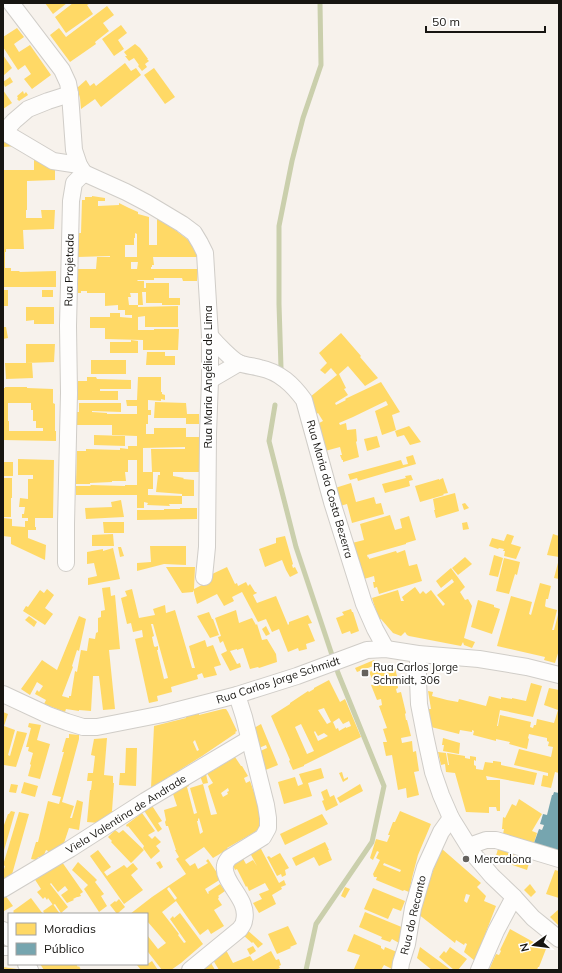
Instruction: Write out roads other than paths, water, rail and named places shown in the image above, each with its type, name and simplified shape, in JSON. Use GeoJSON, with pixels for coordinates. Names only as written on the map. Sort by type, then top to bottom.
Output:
{"type":"FeatureCollection","features":[{"type":"Feature","properties":{"kind":"street"},"geometry":{"type":"LineString","coordinates":[[11,3],[62,70],[68,83],[74,150],[82,169]]}},
{"type":"Feature","properties":{"kind":"street"},"geometry":{"type":"LineString","coordinates":[[4,132],[14,120],[28,109],[48,100],[70,94]]}},
{"type":"Feature","properties":{"kind":"street","name":"Rua Maria Angélica de Lima"},"geometry":{"type":"LineString","coordinates":[[4,132],[53,161],[82,169],[147,203],[194,233],[200,243],[204,254],[210,336],[207,547],[204,576]]}},
{"type":"Feature","properties":{"kind":"street","name":"Rua Projetada"},"geometry":{"type":"LineString","coordinates":[[66,563],[69,394],[69,229],[74,184],[82,169]]}},
{"type":"Feature","properties":{"kind":"street","name":"Rua Maria da Costa Bezerra"},"geometry":{"type":"LineString","coordinates":[[210,336],[239,363],[271,371],[286,380],[304,400],[328,487],[364,604],[386,649]]}},
{"type":"Feature","properties":{"kind":"street"},"geometry":{"type":"LineString","coordinates":[[210,380],[239,363]]}},
{"type":"Feature","properties":{"kind":"street","name":"Rua Carlos Jorge Schmidt"},"geometry":{"type":"LineString","coordinates":[[3,694],[48,715],[67,722],[83,727],[97,727],[163,714],[237,695],[297,676],[367,650],[386,649],[418,654],[479,659],[527,667],[559,675]]}},
{"type":"Feature","properties":{"kind":"street"},"geometry":{"type":"LineString","coordinates":[[418,654],[419,704],[433,772],[451,818],[474,855],[488,871],[533,918],[559,939]]}},
{"type":"Feature","properties":{"kind":"street"},"geometry":{"type":"LineString","coordinates":[[190,970],[240,929],[244,922],[245,912],[241,899],[228,879],[224,867],[229,858],[263,837],[268,828],[266,805],[237,695]]}},
{"type":"Feature","properties":{"kind":"street","name":"Viela Valentina de Andrade"},"geometry":{"type":"LineString","coordinates":[[3,889],[70,849],[145,801],[249,739]]}},
{"type":"Feature","properties":{"kind":"street","name":"Rua do Recanto"},"geometry":{"type":"LineString","coordinates":[[400,970],[407,944],[413,908],[425,867],[441,832],[451,818]]}},
{"type":"Feature","properties":{"kind":"street"},"geometry":{"type":"LineString","coordinates":[[469,846],[486,840],[496,840],[559,859]]}},
{"type":"Feature","properties":{"kind":"street"},"geometry":{"type":"LineString","coordinates":[[479,970],[496,931],[514,897]]}},
{"type":"Feature","properties":{"kind":"waterway"},"geometry":{"type":"LineString","coordinates":[[281,368],[279,226],[292,161],[303,118],[321,65],[320,3]]}},
{"type":"Feature","properties":{"kind":"waterway"},"geometry":{"type":"LineString","coordinates":[[275,405],[269,441],[296,547],[338,673],[384,786],[372,842],[316,924],[306,970]]}},
{"type":"Feature","properties":{"kind":"place","name":"Rua Carlos Jorge Schmidt, 306"},"geometry":{"type":"Point","coordinates":[365,673]}},
{"type":"Feature","properties":{"kind":"place","name":"Mercadona"},"geometry":{"type":"Point","coordinates":[466,859]}}]}
